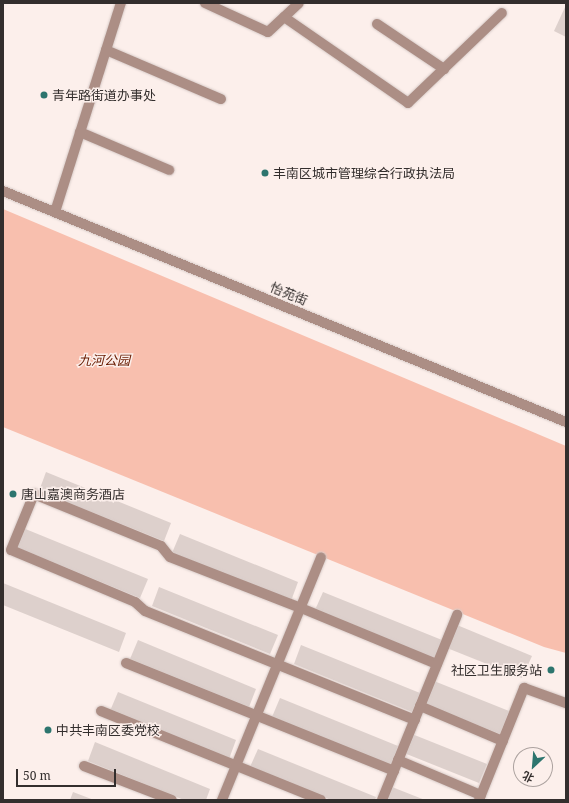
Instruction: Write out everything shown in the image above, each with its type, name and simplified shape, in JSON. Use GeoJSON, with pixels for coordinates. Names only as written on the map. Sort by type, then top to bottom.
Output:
{"type":"FeatureCollection","features":[{"type":"Feature","properties":{"kind":"street"},"geometry":{"type":"LineString","coordinates":[[55,212],[121,3]]}},
{"type":"Feature","properties":{"kind":"street"},"geometry":{"type":"LineString","coordinates":[[205,3],[268,32],[299,3]]}},
{"type":"Feature","properties":{"kind":"street"},"geometry":{"type":"LineString","coordinates":[[284,18],[408,103],[502,13]]}},
{"type":"Feature","properties":{"kind":"street"},"geometry":{"type":"LineString","coordinates":[[377,24],[444,69]]}},
{"type":"Feature","properties":{"kind":"street"},"geometry":{"type":"LineString","coordinates":[[106,50],[221,99]]}},
{"type":"Feature","properties":{"kind":"street"},"geometry":{"type":"LineString","coordinates":[[80,132],[169,170]]}},
{"type":"Feature","properties":{"kind":"street","name":"怡苑街"},"geometry":{"type":"LineString","coordinates":[[3,191],[566,422]]}},
{"type":"Feature","properties":{"kind":"street"},"geometry":{"type":"LineString","coordinates":[[415,720],[145,611],[135,602],[11,550],[34,494],[161,546],[170,557],[301,608],[437,664]]}},
{"type":"Feature","properties":{"kind":"street"},"geometry":{"type":"LineString","coordinates":[[222,800],[321,557]]}},
{"type":"Feature","properties":{"kind":"street"},"geometry":{"type":"LineString","coordinates":[[382,800],[457,615]]}},
{"type":"Feature","properties":{"kind":"street"},"geometry":{"type":"LineString","coordinates":[[126,663],[394,770]]}},
{"type":"Feature","properties":{"kind":"street"},"geometry":{"type":"LineString","coordinates":[[398,760],[480,797],[524,688],[566,703]]}},
{"type":"Feature","properties":{"kind":"street"},"geometry":{"type":"LineString","coordinates":[[420,706],[503,741]]}},
{"type":"Feature","properties":{"kind":"street"},"geometry":{"type":"LineString","coordinates":[[101,711],[321,800]]}},
{"type":"Feature","properties":{"kind":"street"},"geometry":{"type":"LineString","coordinates":[[84,766],[172,800]]}},
{"type":"Feature","properties":{"kind":"green space","name":"九河公园"},"geometry":{"type":"Polygon","coordinates":[[[3,209],[566,446],[566,653],[544,647],[3,427],[3,209]]]}},
{"type":"Feature","properties":{"kind":"building"},"geometry":{"type":"Polygon","coordinates":[[[566,5],[566,37],[554,31],[566,5]]]}},
{"type":"Feature","properties":{"kind":"building"},"geometry":{"type":"Polygon","coordinates":[[[46,472],[171,523],[164,541],[39,491],[46,472]]]}},
{"type":"Feature","properties":{"kind":"building"},"geometry":{"type":"Polygon","coordinates":[[[23,528],[148,579],[140,598],[16,547],[23,528]]]}},
{"type":"Feature","properties":{"kind":"building"},"geometry":{"type":"Polygon","coordinates":[[[180,534],[298,582],[291,601],[172,553],[180,534]]]}},
{"type":"Feature","properties":{"kind":"building"},"geometry":{"type":"Polygon","coordinates":[[[3,583],[126,633],[119,652],[3,605],[3,583]]]}},
{"type":"Feature","properties":{"kind":"building"},"geometry":{"type":"Polygon","coordinates":[[[159,587],[278,635],[270,654],[152,606],[159,587]]]}},
{"type":"Feature","properties":{"kind":"building"},"geometry":{"type":"Polygon","coordinates":[[[323,592],[442,640],[434,659],[315,610],[323,592]]]}},
{"type":"Feature","properties":{"kind":"building"},"geometry":{"type":"Polygon","coordinates":[[[457,625],[532,656],[522,678],[447,648],[457,625]]]}},
{"type":"Feature","properties":{"kind":"building"},"geometry":{"type":"Polygon","coordinates":[[[138,640],[256,689],[249,707],[130,659],[138,640]]]}},
{"type":"Feature","properties":{"kind":"building"},"geometry":{"type":"Polygon","coordinates":[[[301,645],[420,693],[412,712],[294,664],[301,645]]]}},
{"type":"Feature","properties":{"kind":"building"},"geometry":{"type":"Polygon","coordinates":[[[434,681],[509,711],[500,734],[425,704],[434,681]]]}},
{"type":"Feature","properties":{"kind":"building"},"geometry":{"type":"Polygon","coordinates":[[[118,692],[236,740],[229,759],[110,711],[118,692]]]}},
{"type":"Feature","properties":{"kind":"building"},"geometry":{"type":"Polygon","coordinates":[[[280,698],[398,746],[391,765],[272,717],[280,698]]]}},
{"type":"Feature","properties":{"kind":"building"},"geometry":{"type":"Polygon","coordinates":[[[412,734],[487,764],[479,783],[404,753],[412,734]]]}},
{"type":"Feature","properties":{"kind":"building"},"geometry":{"type":"Polygon","coordinates":[[[95,742],[210,789],[206,800],[184,800],[88,761],[95,742]]]}},
{"type":"Feature","properties":{"kind":"building"},"geometry":{"type":"Polygon","coordinates":[[[258,749],[376,797],[375,800],[331,800],[250,767],[258,749]]]}},
{"type":"Feature","properties":{"kind":"building"},"geometry":{"type":"Polygon","coordinates":[[[392,787],[425,800],[386,800],[392,787]]]}},
{"type":"Feature","properties":{"kind":"building"},"geometry":{"type":"Polygon","coordinates":[[[73,792],[94,800],[70,800],[73,792]]]}},
{"type":"Feature","properties":{"kind":"place","name":"青年路街道办事处"},"geometry":{"type":"Point","coordinates":[44,95]}},
{"type":"Feature","properties":{"kind":"place","name":"丰南区城市管理综合行政执法局"},"geometry":{"type":"Point","coordinates":[265,173]}},
{"type":"Feature","properties":{"kind":"place","name":"唐山嘉澳商务酒店"},"geometry":{"type":"Point","coordinates":[13,494]}},
{"type":"Feature","properties":{"kind":"place","name":"社区卫生服务站"},"geometry":{"type":"Point","coordinates":[551,670]}},
{"type":"Feature","properties":{"kind":"place","name":"中共丰南区委党校"},"geometry":{"type":"Point","coordinates":[48,730]}}]}
